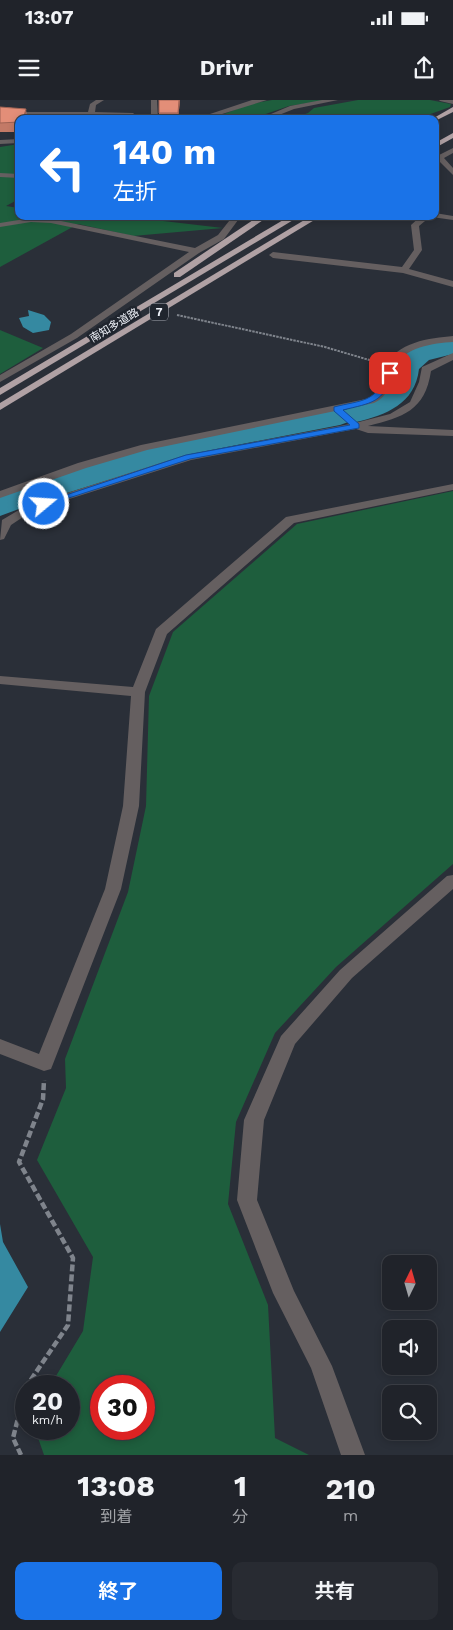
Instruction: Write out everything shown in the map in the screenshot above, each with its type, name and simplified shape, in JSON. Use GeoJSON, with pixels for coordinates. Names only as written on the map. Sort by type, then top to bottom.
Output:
{"type":"FeatureCollection","features":[{"type":"Feature","properties":{"kind":"highway"},"geometry":{"type":"LineString","coordinates":[[439,117],[453,109]]}},
{"type":"Feature","properties":{"kind":"highway"},"geometry":{"type":"LineString","coordinates":[[439,144],[453,135]]}},
{"type":"Feature","properties":{"kind":"highway"},"geometry":{"type":"LineString","coordinates":[[99,334],[100,328],[258,220]]}},
{"type":"Feature","properties":{"kind":"highway","name":"南知多道路"},"geometry":{"type":"LineString","coordinates":[[0,392],[289,220]]}},
{"type":"Feature","properties":{"kind":"highway","name":"南知多道路"},"geometry":{"type":"LineString","coordinates":[[0,406],[310,220]]}},
{"type":"Feature","properties":{"kind":"street"},"geometry":{"type":"LineString","coordinates":[[91,115],[93,104],[101,100]]}},
{"type":"Feature","properties":{"kind":"street"},"geometry":{"type":"LineString","coordinates":[[154,100],[155,115]]}},
{"type":"Feature","properties":{"kind":"street"},"geometry":{"type":"LineString","coordinates":[[240,100],[248,103]]}},
{"type":"Feature","properties":{"kind":"street"},"geometry":{"type":"LineString","coordinates":[[210,115],[264,100]]}},
{"type":"Feature","properties":{"kind":"street"},"geometry":{"type":"LineString","coordinates":[[272,115],[292,107],[335,100]]}},
{"type":"Feature","properties":{"kind":"street"},"geometry":{"type":"LineString","coordinates":[[444,100],[453,102]]}},
{"type":"Feature","properties":{"kind":"street"},"geometry":{"type":"LineString","coordinates":[[99,115],[131,111],[134,115]]}},
{"type":"Feature","properties":{"kind":"street"},"geometry":{"type":"LineString","coordinates":[[0,114],[17,115]]}},
{"type":"Feature","properties":{"kind":"street"},"geometry":{"type":"LineString","coordinates":[[0,138],[15,139]]}},
{"type":"Feature","properties":{"kind":"street"},"geometry":{"type":"LineString","coordinates":[[0,142],[15,140]]}},
{"type":"Feature","properties":{"kind":"street"},"geometry":{"type":"LineString","coordinates":[[453,150],[439,157],[453,174]]}},
{"type":"Feature","properties":{"kind":"street"},"geometry":{"type":"LineString","coordinates":[[0,175],[15,176]]}},
{"type":"Feature","properties":{"kind":"street"},"geometry":{"type":"LineString","coordinates":[[439,216],[453,218]]}},
{"type":"Feature","properties":{"kind":"street"},"geometry":{"type":"LineString","coordinates":[[0,225],[31,220],[51,221],[196,251]]}},
{"type":"Feature","properties":{"kind":"street"},"geometry":{"type":"LineString","coordinates":[[0,379],[74,336],[196,251],[221,237],[234,220]]}},
{"type":"Feature","properties":{"kind":"street"},"geometry":{"type":"LineString","coordinates":[[404,270],[418,250],[414,225],[421,220]]}},
{"type":"Feature","properties":{"kind":"street"},"geometry":{"type":"LineString","coordinates":[[273,255],[404,270],[453,284]]}},
{"type":"Feature","properties":{"kind":"street"},"geometry":{"type":"LineString","coordinates":[[0,494],[120,453],[373,400],[385,389],[391,366],[416,344],[453,339]]}},
{"type":"Feature","properties":{"kind":"street"},"geometry":{"type":"LineString","coordinates":[[0,536],[6,522],[28,509],[189,457],[356,426],[394,416],[414,404],[424,382],[426,369],[453,356]]}},
{"type":"Feature","properties":{"kind":"street"},"geometry":{"type":"LineString","coordinates":[[337,409],[356,426],[368,430],[453,433]]}},
{"type":"Feature","properties":{"kind":"street"},"geometry":{"type":"LineString","coordinates":[[0,1046],[44,1064],[113,889],[131,806],[138,692],[161,632],[290,520],[453,487]]}},
{"type":"Feature","properties":{"kind":"street"},"geometry":{"type":"LineString","coordinates":[[0,680],[138,692]]}},
{"type":"Feature","properties":{"kind":"street"},"geometry":{"type":"LineString","coordinates":[[352,1455],[320,1366],[284,1293],[247,1200],[254,1120],[287,1041],[346,974],[453,880]]}},
{"type":"Feature","properties":{"kind":"path"},"geometry":{"type":"LineString","coordinates":[[183,309],[174,314],[325,347],[391,366]]}},
{"type":"Feature","properties":{"kind":"path"},"geometry":{"type":"LineString","coordinates":[[22,1455],[14,1438],[26,1387],[68,1325],[73,1258],[19,1162],[43,1099],[44,1064]]}},
{"type":"Feature","properties":{"kind":"green space"},"geometry":{"type":"Polygon","coordinates":[[[272,100],[328,100],[289,106],[263,115],[221,115],[250,104],[272,100]]]}},
{"type":"Feature","properties":{"kind":"green space"},"geometry":{"type":"Polygon","coordinates":[[[358,100],[430,100],[451,104],[450,107],[428,115],[302,115],[314,108],[358,100]]]}},
{"type":"Feature","properties":{"kind":"green space"},"geometry":{"type":"Polygon","coordinates":[[[15,145],[15,201],[6,206],[15,207],[15,220],[155,220],[223,228],[133,236],[78,224],[0,267],[0,147],[15,145]]]}},
{"type":"Feature","properties":{"kind":"green space"},"geometry":{"type":"Polygon","coordinates":[[[0,330],[43,348],[0,374],[0,330]]]}},
{"type":"Feature","properties":{"kind":"green space"},"geometry":{"type":"Polygon","coordinates":[[[453,491],[453,864],[336,967],[275,1033],[236,1122],[228,1204],[268,1305],[275,1438],[309,1455],[44,1455],[39,1440],[80,1440],[80,1375],[57,1375],[83,1331],[93,1257],[37,1160],[66,1088],[65,1059],[128,892],[146,806],[149,696],[173,632],[297,524],[453,491]]]}},
{"type":"Feature","properties":{"kind":"water"},"geometry":{"type":"Polygon","coordinates":[[[28,310],[44,315],[51,322],[49,330],[33,333],[23,327],[19,318],[29,316],[28,310]]]}},
{"type":"Feature","properties":{"kind":"water"},"geometry":{"type":"Polygon","coordinates":[[[0,1224],[3,1242],[28,1287],[0,1332],[0,1224]]]}},
{"type":"Feature","properties":{"kind":"building"},"geometry":{"type":"Polygon","coordinates":[[[159,100],[179,100],[178,113],[159,113],[159,100]]]}},
{"type":"Feature","properties":{"kind":"building"},"geometry":{"type":"Polygon","coordinates":[[[0,107],[26,109],[24,115],[15,115],[15,122],[0,123],[0,107]]]}},
{"type":"Feature","properties":{"kind":"waterway"},"geometry":{"type":"LineString","coordinates":[[356,414],[388,402],[404,383],[406,367],[420,354],[453,346]]}},
{"type":"Feature","properties":{"kind":"waterway"},"geometry":{"type":"LineString","coordinates":[[0,507],[24,496],[186,446],[340,417]]}},
{"type":"Feature","properties":{"kind":"route"},"geometry":{"type":"LineString","coordinates":[[44,504],[189,457],[356,426],[337,409],[373,400],[385,389],[390,373]]}}]}
